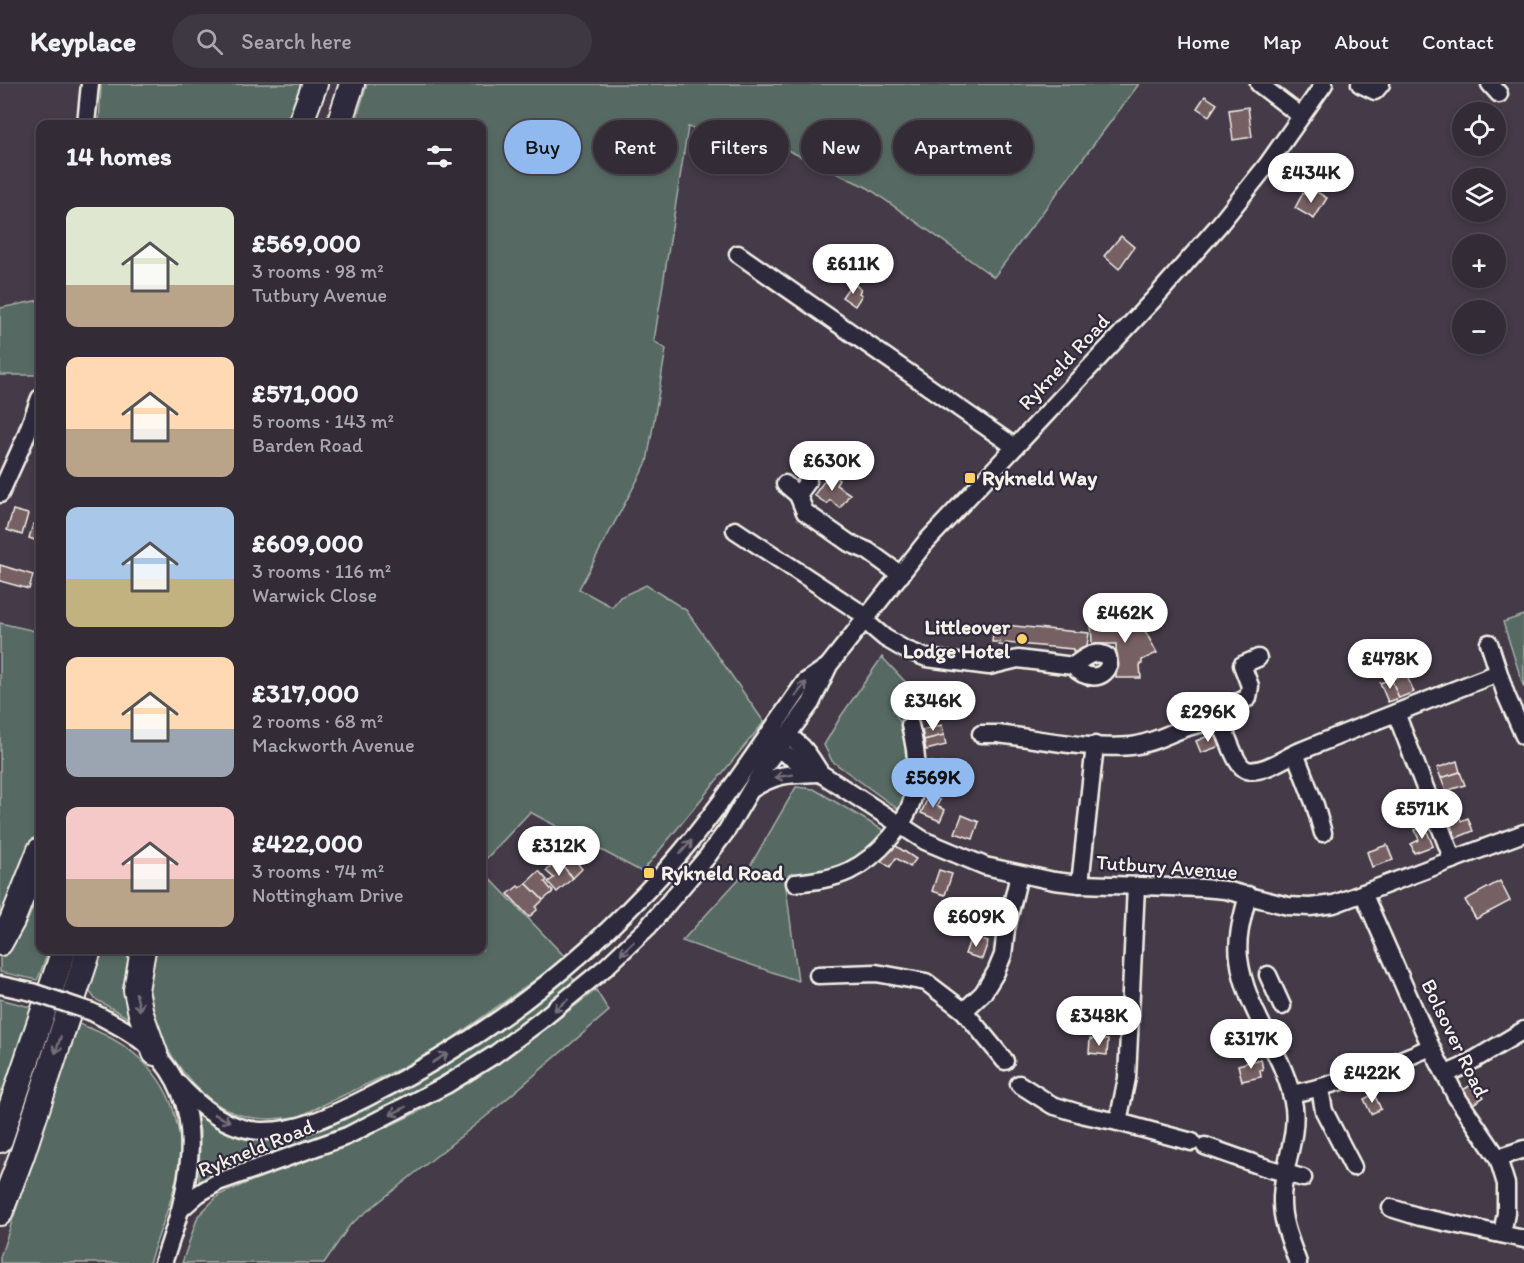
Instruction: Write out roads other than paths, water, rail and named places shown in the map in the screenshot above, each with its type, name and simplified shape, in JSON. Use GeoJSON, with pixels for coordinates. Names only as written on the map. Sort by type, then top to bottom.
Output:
{"type":"FeatureCollection","features":[{"type":"Feature","properties":{"kind":"highway"},"geometry":{"type":"LineString","coordinates":[[302,120],[315,84]]}},
{"type":"Feature","properties":{"kind":"highway"},"geometry":{"type":"LineString","coordinates":[[315,120],[326,84]]}},
{"type":"Feature","properties":{"kind":"highway"},"geometry":{"type":"LineString","coordinates":[[340,120],[352,84]]}},
{"type":"Feature","properties":{"kind":"highway"},"geometry":{"type":"LineString","coordinates":[[0,943],[12,921],[36,860]]}},
{"type":"Feature","properties":{"kind":"highway"},"geometry":{"type":"LineString","coordinates":[[0,1140],[63,954]]}},
{"type":"Feature","properties":{"kind":"highway"},"geometry":{"type":"LineString","coordinates":[[0,1213],[22,1155],[88,954]]}},
{"type":"Feature","properties":{"kind":"highway"},"geometry":{"type":"LineString","coordinates":[[142,954],[136,990],[141,1014],[155,1053]]}},
{"type":"Feature","properties":{"kind":"street"},"geometry":{"type":"LineString","coordinates":[[87,120],[90,84]]}},
{"type":"Feature","properties":{"kind":"street"},"geometry":{"type":"LineString","coordinates":[[1258,84],[1301,116]]}},
{"type":"Feature","properties":{"kind":"street","name":"Rykneld Road"},"geometry":{"type":"LineString","coordinates":[[181,1209],[198,1194],[218,1182],[347,1136],[446,1085],[494,1055],[540,1021],[595,976],[648,927],[708,857],[752,790],[764,767],[811,703],[829,665],[926,542],[1154,299],[1219,225],[1267,165],[1324,84]]}},
{"type":"Feature","properties":{"kind":"street"},"geometry":{"type":"LineString","coordinates":[[1360,84],[1375,91],[1381,84]]}},
{"type":"Feature","properties":{"kind":"street"},"geometry":{"type":"LineString","coordinates":[[738,254],[1015,447]]}},
{"type":"Feature","properties":{"kind":"street"},"geometry":{"type":"LineString","coordinates":[[0,494],[36,409]]}},
{"type":"Feature","properties":{"kind":"street"},"geometry":{"type":"LineString","coordinates":[[808,481],[791,490],[805,512],[849,543],[868,551],[901,575]]}},
{"type":"Feature","properties":{"kind":"street"},"geometry":{"type":"LineString","coordinates":[[735,530],[866,619],[885,638],[904,649],[927,658],[989,666],[1018,659],[1073,666]]}},
{"type":"Feature","properties":{"kind":"street"},"geometry":{"type":"LineString","coordinates":[[1489,642],[1498,673],[1524,736]]}},
{"type":"Feature","properties":{"kind":"street"},"geometry":{"type":"LineString","coordinates":[[1220,724],[1228,706],[1248,698],[1250,686],[1242,665],[1258,658]]}},
{"type":"Feature","properties":{"kind":"street","name":"Rykneld Road"},"geometry":{"type":"LineString","coordinates":[[177,1082],[201,1106],[237,1125],[260,1131],[298,1127],[350,1106],[436,1061],[511,1011],[578,957],[630,908],[694,838],[805,682],[829,665]]}},
{"type":"Feature","properties":{"kind":"street"},"geometry":{"type":"LineString","coordinates":[[981,734],[1095,745],[1135,746],[1194,725],[1210,722],[1220,724],[1227,732],[1240,766],[1248,770],[1262,769],[1295,753],[1498,673]]}},
{"type":"Feature","properties":{"kind":"street"},"geometry":{"type":"LineString","coordinates":[[1396,713],[1453,860]]}},
{"type":"Feature","properties":{"kind":"street"},"geometry":{"type":"LineString","coordinates":[[795,883],[824,879],[848,872],[870,860],[900,826],[912,806],[916,785],[918,762],[910,725]]}},
{"type":"Feature","properties":{"kind":"street"},"geometry":{"type":"LineString","coordinates":[[768,733],[782,742]]}},
{"type":"Feature","properties":{"kind":"street","name":"Tutbury Avenue"},"geometry":{"type":"LineString","coordinates":[[782,742],[805,748],[820,773],[900,826],[951,853],[1019,875],[1080,884],[1225,890],[1288,906],[1310,907],[1334,904],[1524,833]]}},
{"type":"Feature","properties":{"kind":"street"},"geometry":{"type":"LineString","coordinates":[[1080,884],[1095,745]]}},
{"type":"Feature","properties":{"kind":"street"},"geometry":{"type":"LineString","coordinates":[[1295,753],[1323,833]]}},
{"type":"Feature","properties":{"kind":"street"},"geometry":{"type":"LineString","coordinates":[[752,790],[779,776],[820,773]]}},
{"type":"Feature","properties":{"kind":"street"},"geometry":{"type":"LineString","coordinates":[[964,1011],[983,993],[1003,955],[1006,929],[1019,875]]}},
{"type":"Feature","properties":{"kind":"street"},"geometry":{"type":"LineString","coordinates":[[1118,1122],[1127,1078],[1136,886]]}},
{"type":"Feature","properties":{"kind":"street","name":"Bolsover Road"},"geometry":{"type":"LineString","coordinates":[[1363,893],[1431,1047],[1456,1096],[1498,1158],[1506,1184],[1506,1213],[1502,1234]]}},
{"type":"Feature","properties":{"kind":"street"},"geometry":{"type":"LineString","coordinates":[[1248,895],[1238,940],[1239,958],[1249,994],[1291,1094],[1294,1110],[1293,1133],[1282,1202],[1285,1226],[1298,1263]]}},
{"type":"Feature","properties":{"kind":"street"},"geometry":{"type":"LineString","coordinates":[[630,908],[648,927]]}},
{"type":"Feature","properties":{"kind":"street"},"geometry":{"type":"LineString","coordinates":[[578,957],[595,976]]}},
{"type":"Feature","properties":{"kind":"street"},"geometry":{"type":"LineString","coordinates":[[818,975],[876,973],[926,982],[964,1011],[1005,1061]]}},
{"type":"Feature","properties":{"kind":"street"},"geometry":{"type":"LineString","coordinates":[[1249,994],[1270,980],[1282,1006]]}},
{"type":"Feature","properties":{"kind":"street"},"geometry":{"type":"LineString","coordinates":[[0,985],[32,992],[92,1012],[134,1035],[155,1053],[177,1082],[187,1116],[191,1147],[189,1178],[163,1263]]}},
{"type":"Feature","properties":{"kind":"street"},"geometry":{"type":"LineString","coordinates":[[1446,1074],[1524,1030]]}},
{"type":"Feature","properties":{"kind":"street"},"geometry":{"type":"LineString","coordinates":[[1291,1094],[1320,1088],[1431,1047]]}},
{"type":"Feature","properties":{"kind":"street"},"geometry":{"type":"LineString","coordinates":[[1019,1084],[1052,1105],[1199,1144],[1303,1178]]}},
{"type":"Feature","properties":{"kind":"street"},"geometry":{"type":"LineString","coordinates":[[1320,1088],[1324,1111],[1353,1167]]}},
{"type":"Feature","properties":{"kind":"street"},"geometry":{"type":"LineString","coordinates":[[1498,1158],[1524,1149]]}},
{"type":"Feature","properties":{"kind":"street"},"geometry":{"type":"LineString","coordinates":[[1391,1208],[1472,1229],[1524,1239]]}},
{"type":"Feature","properties":{"kind":"place","name":"Rykneld Way"},"geometry":{"type":"Point","coordinates":[970,478]}},
{"type":"Feature","properties":{"kind":"place","name":"Littleover Lodge Hotel"},"geometry":{"type":"Point","coordinates":[1022,639]}},
{"type":"Feature","properties":{"kind":"place","name":"Rykneld Road"},"geometry":{"type":"Point","coordinates":[649,873]}}]}
